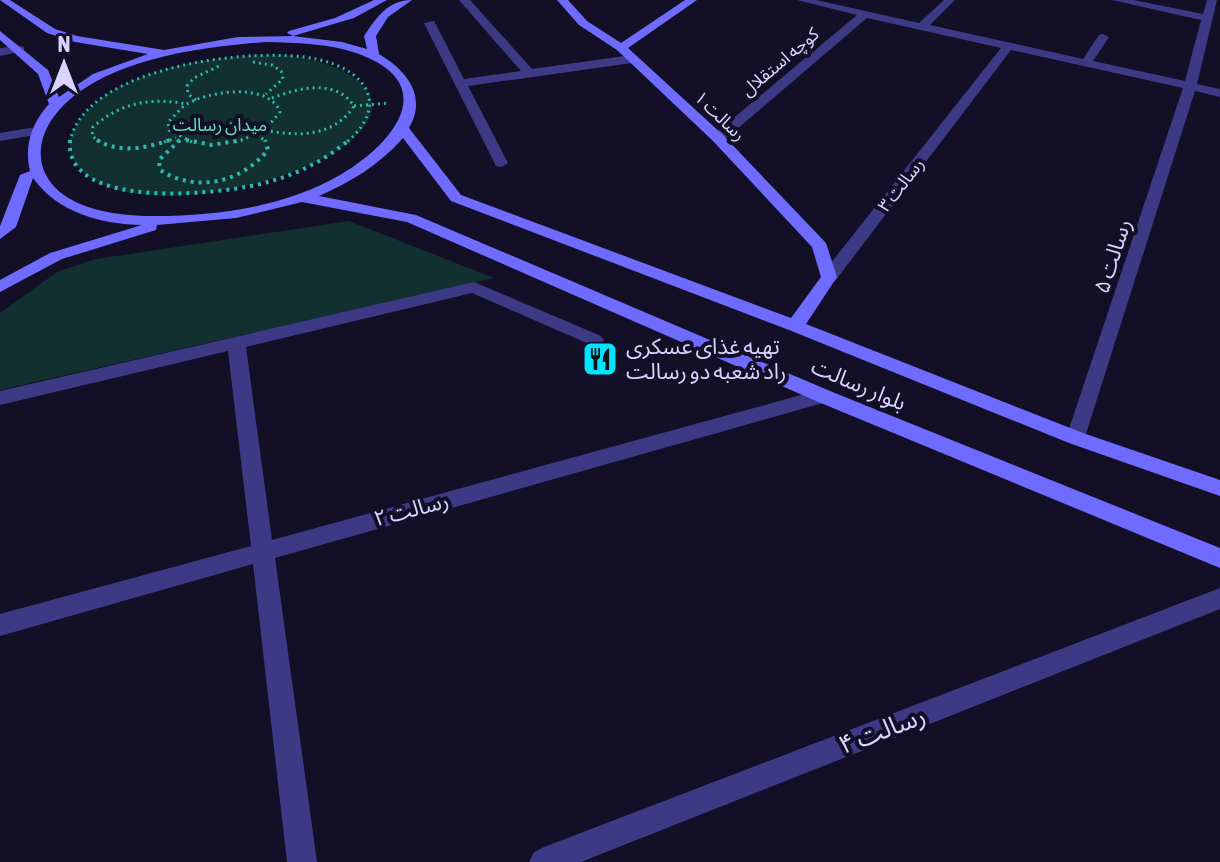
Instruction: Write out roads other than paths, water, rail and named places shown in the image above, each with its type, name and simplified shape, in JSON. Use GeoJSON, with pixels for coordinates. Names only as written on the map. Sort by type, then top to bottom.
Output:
{"type":"FeatureCollection","features":[{"type":"Feature","properties":{"kind":"main road"},"geometry":{"type":"LineString","coordinates":[[3,0],[51,31],[75,39],[168,53]]}},
{"type":"Feature","properties":{"kind":"main road"},"geometry":{"type":"LineString","coordinates":[[266,39],[326,43],[374,57],[389,65],[409,88],[411,110],[403,129],[388,147],[365,165],[299,197],[223,216],[170,221],[129,220],[77,209],[40,191],[27,175],[22,154],[30,132],[55,104],[106,74],[168,53],[208,44],[266,39],[320,27],[366,10],[382,0]]}},
{"type":"Feature","properties":{"kind":"main road"},"geometry":{"type":"LineString","coordinates":[[374,57],[370,36],[384,15],[407,0]]}},
{"type":"Feature","properties":{"kind":"main road","name":"رسالت ۱"},"geometry":{"type":"LineString","coordinates":[[562,0],[583,23],[621,48],[718,138],[820,246],[829,277]]}},
{"type":"Feature","properties":{"kind":"main road"},"geometry":{"type":"LineString","coordinates":[[621,48],[692,0]]}},
{"type":"Feature","properties":{"kind":"main road"},"geometry":{"type":"LineString","coordinates":[[0,34],[44,73],[55,104]]}},
{"type":"Feature","properties":{"kind":"main road","name":"بلوار رسالت"},"geometry":{"type":"LineString","coordinates":[[403,129],[456,198],[795,326],[1076,438],[1220,488]]}},
{"type":"Feature","properties":{"kind":"main road"},"geometry":{"type":"LineString","coordinates":[[0,234],[8,227],[27,175]]}},
{"type":"Feature","properties":{"kind":"main road","name":"بلوار رسالت"},"geometry":{"type":"LineString","coordinates":[[299,197],[411,218],[823,396],[1220,558]]}},
{"type":"Feature","properties":{"kind":"main road"},"geometry":{"type":"LineString","coordinates":[[0,287],[56,256],[170,221]]}},
{"type":"Feature","properties":{"kind":"main road","name":"رسالت ۳"},"geometry":{"type":"LineString","coordinates":[[795,326],[829,277]]}},
{"type":"Feature","properties":{"kind":"street"},"geometry":{"type":"LineString","coordinates":[[464,0],[529,73]]}},
{"type":"Feature","properties":{"kind":"street"},"geometry":{"type":"LineString","coordinates":[[802,0],[1220,93]]}},
{"type":"Feature","properties":{"kind":"street"},"geometry":{"type":"LineString","coordinates":[[922,26],[950,0]]}},
{"type":"Feature","properties":{"kind":"street"},"geometry":{"type":"LineString","coordinates":[[1117,0],[1207,18]]}},
{"type":"Feature","properties":{"kind":"street","name":"رسالت ۵"},"geometry":{"type":"LineString","coordinates":[[1076,438],[1190,86],[1212,0]]}},
{"type":"Feature","properties":{"kind":"street","name":"کوچه استقلال"},"geometry":{"type":"LineString","coordinates":[[718,138],[865,14]]}},
{"type":"Feature","properties":{"kind":"street"},"geometry":{"type":"LineString","coordinates":[[430,23],[501,163]]}},
{"type":"Feature","properties":{"kind":"street"},"geometry":{"type":"LineString","coordinates":[[1086,63],[1103,37]]}},
{"type":"Feature","properties":{"kind":"street","name":"رسالت ۳"},"geometry":{"type":"LineString","coordinates":[[829,277],[1008,46]]}},
{"type":"Feature","properties":{"kind":"street"},"geometry":{"type":"LineString","coordinates":[[0,52],[20,49]]}},
{"type":"Feature","properties":{"kind":"street"},"geometry":{"type":"LineString","coordinates":[[460,83],[632,59]]}},
{"type":"Feature","properties":{"kind":"street"},"geometry":{"type":"LineString","coordinates":[[0,137],[30,132]]}},
{"type":"Feature","properties":{"kind":"street"},"geometry":{"type":"LineString","coordinates":[[0,398],[474,287],[595,340]]}},
{"type":"Feature","properties":{"kind":"street"},"geometry":{"type":"LineString","coordinates":[[236,343],[302,862]]}},
{"type":"Feature","properties":{"kind":"street","name":"رسالت ۲"},"geometry":{"type":"LineString","coordinates":[[0,625],[823,396]]}},
{"type":"Feature","properties":{"kind":"street","name":"رسالت ۴"},"geometry":{"type":"LineString","coordinates":[[544,862],[1220,598]]}},
{"type":"Feature","properties":{"kind":"place","name":"تهیه غذای عسکری راد شعبه دو رسالت"},"geometry":{"type":"Point","coordinates":[600,359]}},
{"type":"Feature","properties":{"kind":"park label","name":"میدان رسالت"},"geometry":{"type":"Point","coordinates":[220,125]}}]}
